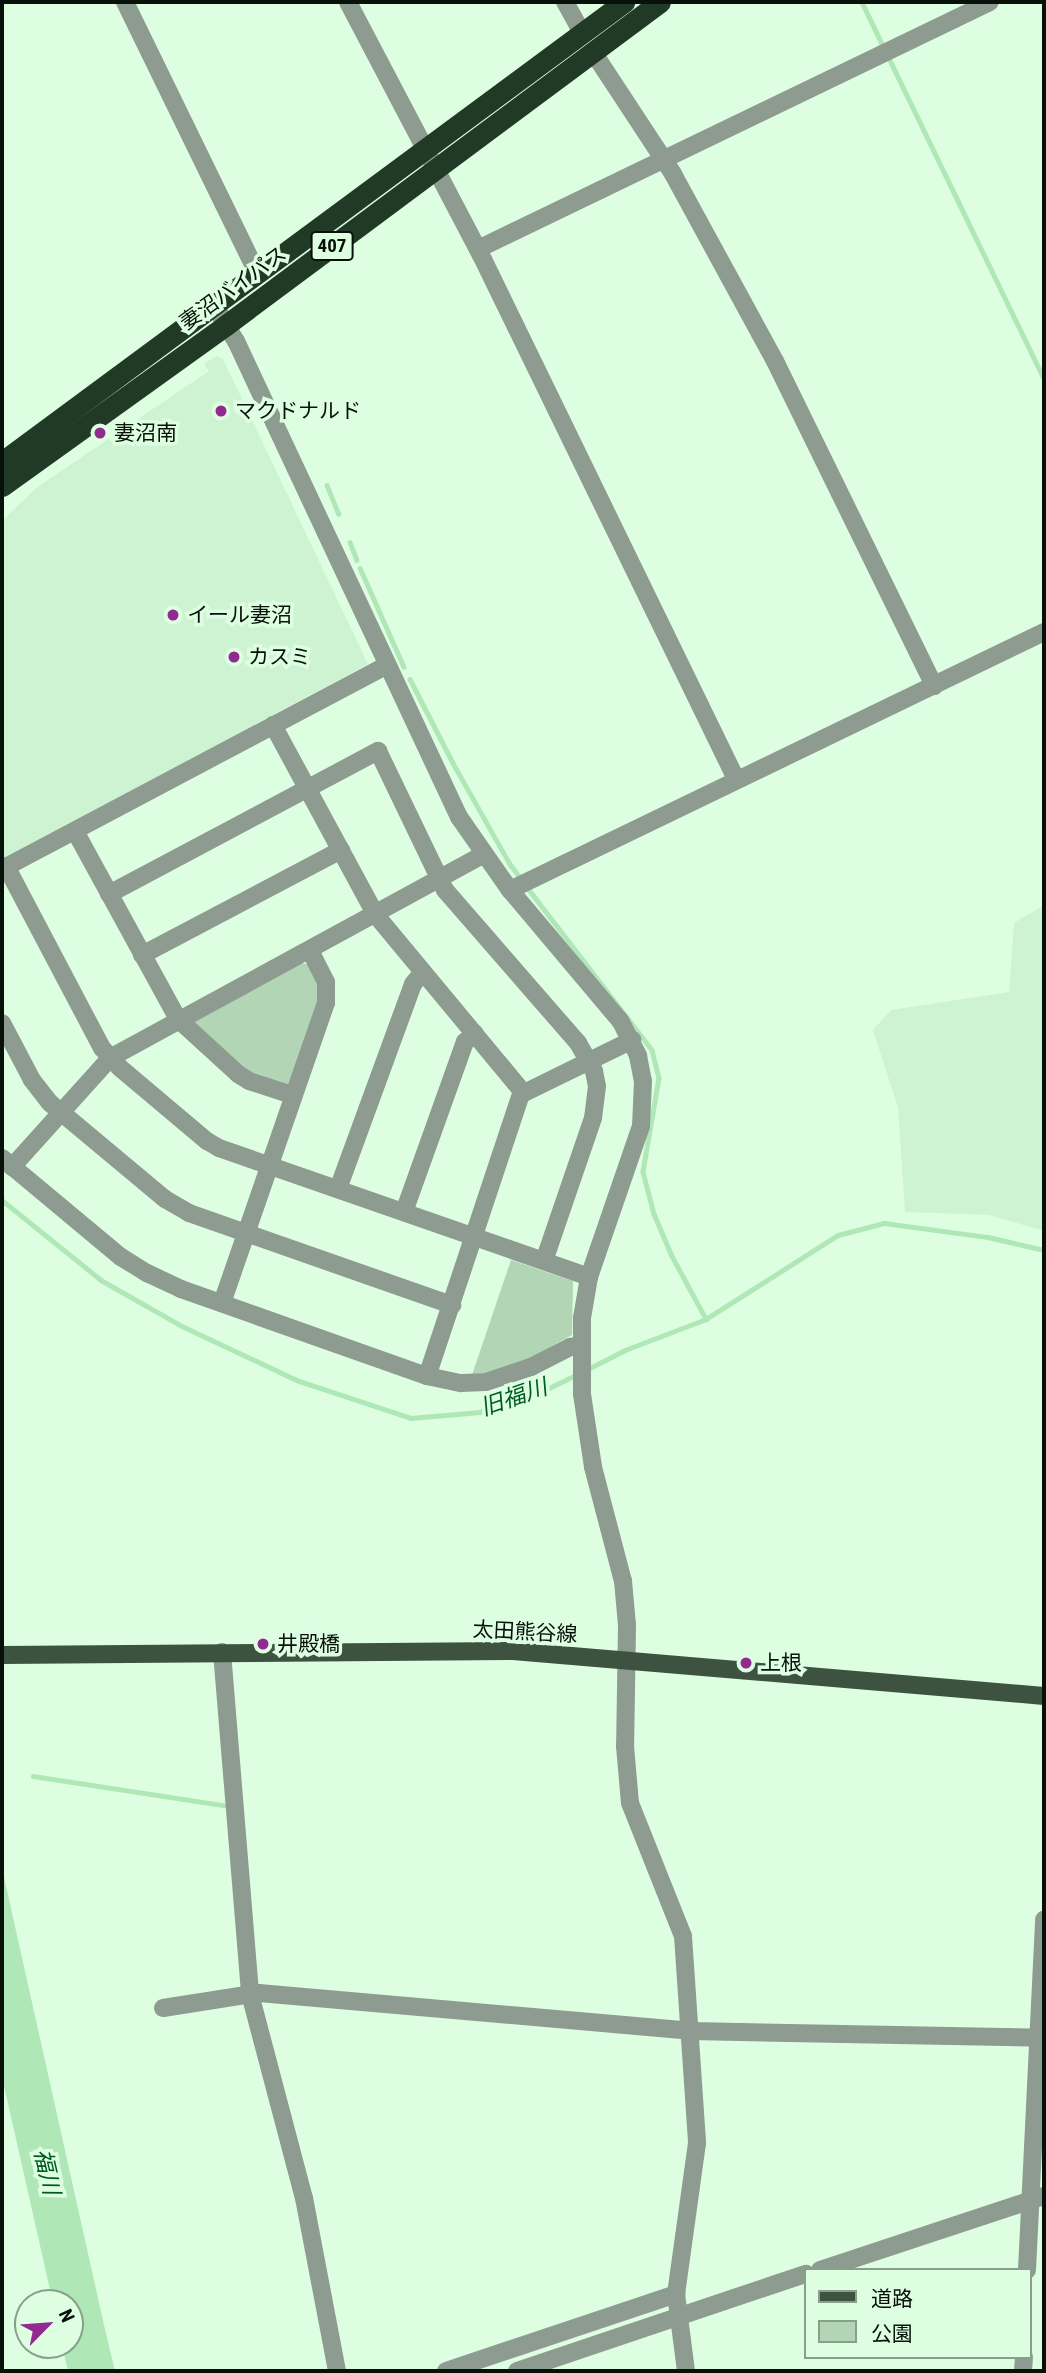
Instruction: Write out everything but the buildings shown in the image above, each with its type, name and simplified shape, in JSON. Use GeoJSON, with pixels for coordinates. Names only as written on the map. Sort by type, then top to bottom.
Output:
{"type":"FeatureCollection","features":[{"type":"Feature","properties":{"kind":"highway","name":"妻沼バイパス"},"geometry":{"type":"LineString","coordinates":[[2,486],[226,325],[582,33],[624,2]]}},
{"type":"Feature","properties":{"kind":"highway","name":"妻沼バイパス"},"geometry":{"type":"LineString","coordinates":[[2,462],[257,273],[593,51],[660,2]]}},
{"type":"Feature","properties":{"kind":"main road","name":"太田熊谷線"},"geometry":{"type":"LineString","coordinates":[[2,1655],[513,1651],[1044,1696]]}},
{"type":"Feature","properties":{"kind":"street"},"geometry":{"type":"LineString","coordinates":[[125,2],[257,273]]}},
{"type":"Feature","properties":{"kind":"street"},"geometry":{"type":"LineString","coordinates":[[348,2],[478,249],[736,779]]}},
{"type":"Feature","properties":{"kind":"street"},"geometry":{"type":"LineString","coordinates":[[565,2],[582,33]]}},
{"type":"Feature","properties":{"kind":"street"},"geometry":{"type":"LineString","coordinates":[[478,249],[990,2]]}},
{"type":"Feature","properties":{"kind":"street"},"geometry":{"type":"LineString","coordinates":[[593,51],[663,158],[775,361],[934,686]]}},
{"type":"Feature","properties":{"kind":"street"},"geometry":{"type":"LineString","coordinates":[[215,305],[459,817],[482,855],[586,977],[632,1040],[643,1081],[641,1126],[589,1277],[582,1350],[582,1394],[593,1467],[623,1581],[625,1746],[630,1803],[683,1936],[697,2143],[676,2294],[686,2371]]}},
{"type":"Feature","properties":{"kind":"street"},"geometry":{"type":"LineString","coordinates":[[510,890],[1044,632]]}},
{"type":"Feature","properties":{"kind":"street"},"geometry":{"type":"LineString","coordinates":[[387,665],[4,867],[110,1058],[207,1141],[589,1277]]}},
{"type":"Feature","properties":{"kind":"street"},"geometry":{"type":"LineString","coordinates":[[273,725],[375,914],[422,973],[519,1083],[522,1094],[427,1376]]}},
{"type":"Feature","properties":{"kind":"street"},"geometry":{"type":"LineString","coordinates":[[109,894],[377,751],[439,879],[578,1043],[589,1061],[597,1086],[593,1118],[544,1261]]}},
{"type":"Feature","properties":{"kind":"street"},"geometry":{"type":"LineString","coordinates":[[75,831],[178,1019],[248,1081],[292,1095]]}},
{"type":"Feature","properties":{"kind":"street"},"geometry":{"type":"LineString","coordinates":[[142,955],[341,850]]}},
{"type":"Feature","properties":{"kind":"street"},"geometry":{"type":"LineString","coordinates":[[482,855],[110,1058],[7,1162],[121,1257],[147,1273],[222,1303],[427,1376],[461,1383],[486,1382],[531,1367],[570,1347],[582,1350]]}},
{"type":"Feature","properties":{"kind":"street"},"geometry":{"type":"LineString","coordinates":[[222,1303],[328,990],[310,950]]}},
{"type":"Feature","properties":{"kind":"street"},"geometry":{"type":"LineString","coordinates":[[338,1189],[412,984],[422,973]]}},
{"type":"Feature","properties":{"kind":"street"},"geometry":{"type":"LineString","coordinates":[[2,1023],[32,1080],[60,1111],[165,1199],[189,1213],[452,1305]]}},
{"type":"Feature","properties":{"kind":"street"},"geometry":{"type":"LineString","coordinates":[[404,1212],[465,1042],[475,1033]]}},
{"type":"Feature","properties":{"kind":"street"},"geometry":{"type":"LineString","coordinates":[[522,1094],[632,1040]]}},
{"type":"Feature","properties":{"kind":"street"},"geometry":{"type":"LineString","coordinates":[[222,1652],[250,1994],[304,2197],[337,2371]]}},
{"type":"Feature","properties":{"kind":"street"},"geometry":{"type":"LineString","coordinates":[[1027,2268],[1037,2198],[1044,1919]]}},
{"type":"Feature","properties":{"kind":"street"},"geometry":{"type":"LineString","coordinates":[[163,2008],[250,1994],[690,2031],[1041,2038]]}},
{"type":"Feature","properties":{"kind":"street"},"geometry":{"type":"LineString","coordinates":[[826,2268],[1037,2198]]}},
{"type":"Feature","properties":{"kind":"street"},"geometry":{"type":"LineString","coordinates":[[517,2371],[804,2275]]}},
{"type":"Feature","properties":{"kind":"street"},"geometry":{"type":"LineString","coordinates":[[446,2371],[676,2294]]}},
{"type":"Feature","properties":{"kind":"shaded area","name":"イール妻沼"},"geometry":{"type":"Polygon","coordinates":[[[216,356],[223,359],[368,664],[2,860],[2,521],[36,488],[209,371],[204,364],[216,356]]]}},
{"type":"Feature","properties":{"kind":"shaded area"},"geometry":{"type":"Polygon","coordinates":[[[1044,905],[1044,1231],[989,1215],[905,1212],[898,1108],[873,1030],[891,1010],[1009,992],[1014,923],[1044,905]]]}},
{"type":"Feature","properties":{"kind":"green space"},"geometry":{"type":"Polygon","coordinates":[[[301,963],[310,965],[321,989],[291,1082],[282,1088],[249,1076],[193,1028],[194,1018],[301,963]]]}},
{"type":"Feature","properties":{"kind":"green space"},"geometry":{"type":"Polygon","coordinates":[[[511,1260],[573,1281],[572,1335],[518,1365],[495,1373],[472,1375],[511,1260]]]}},
{"type":"Feature","properties":{"kind":"water","name":"福川"},"geometry":{"type":"Polygon","coordinates":[[[2,1868],[115,2371],[68,2371],[65,2359],[84,2359],[84,2289],[50,2289],[2,2077],[2,1868]]]}},
{"type":"Feature","properties":{"kind":"waterway"},"geometry":{"type":"LineString","coordinates":[[862,2],[884,48]]}},
{"type":"Feature","properties":{"kind":"waterway"},"geometry":{"type":"LineString","coordinates":[[888,56],[1044,379]]}},
{"type":"Feature","properties":{"kind":"waterway"},"geometry":{"type":"LineString","coordinates":[[327,485],[339,514]]}},
{"type":"Feature","properties":{"kind":"waterway"},"geometry":{"type":"LineString","coordinates":[[350,542],[357,560]]}},
{"type":"Feature","properties":{"kind":"waterway"},"geometry":{"type":"LineString","coordinates":[[360,568],[404,667]]}},
{"type":"Feature","properties":{"kind":"waterway"},"geometry":{"type":"LineString","coordinates":[[410,679],[453,763],[510,864],[522,880]]}},
{"type":"Feature","properties":{"kind":"waterway"},"geometry":{"type":"LineString","coordinates":[[527,887],[652,1050],[659,1078],[643,1172],[654,1214],[672,1256],[706,1319]]}},
{"type":"Feature","properties":{"kind":"waterway","name":"旧福川"},"geometry":{"type":"LineString","coordinates":[[2,1200],[101,1280],[182,1326],[299,1381],[411,1418],[480,1412],[545,1390],[578,1374]]}},
{"type":"Feature","properties":{"kind":"waterway","name":"旧福川"},"geometry":{"type":"LineString","coordinates":[[586,1370],[625,1350],[706,1319],[838,1235],[884,1223],[988,1237],[1044,1250]]}},
{"type":"Feature","properties":{"kind":"waterway"},"geometry":{"type":"LineString","coordinates":[[33,1776],[228,1806]]}},
{"type":"Feature","properties":{"kind":"place","name":"マクドナルド"},"geometry":{"type":"Point","coordinates":[221,411]}},
{"type":"Feature","properties":{"kind":"place","name":"妻沼南"},"geometry":{"type":"Point","coordinates":[100,433]}},
{"type":"Feature","properties":{"kind":"place","name":"イール妻沼"},"geometry":{"type":"Point","coordinates":[173,615]}},
{"type":"Feature","properties":{"kind":"place","name":"カスミ"},"geometry":{"type":"Point","coordinates":[234,657]}},
{"type":"Feature","properties":{"kind":"place","name":"井殿橋"},"geometry":{"type":"Point","coordinates":[263,1644]}},
{"type":"Feature","properties":{"kind":"place","name":"上根"},"geometry":{"type":"Point","coordinates":[746,1663]}}]}
